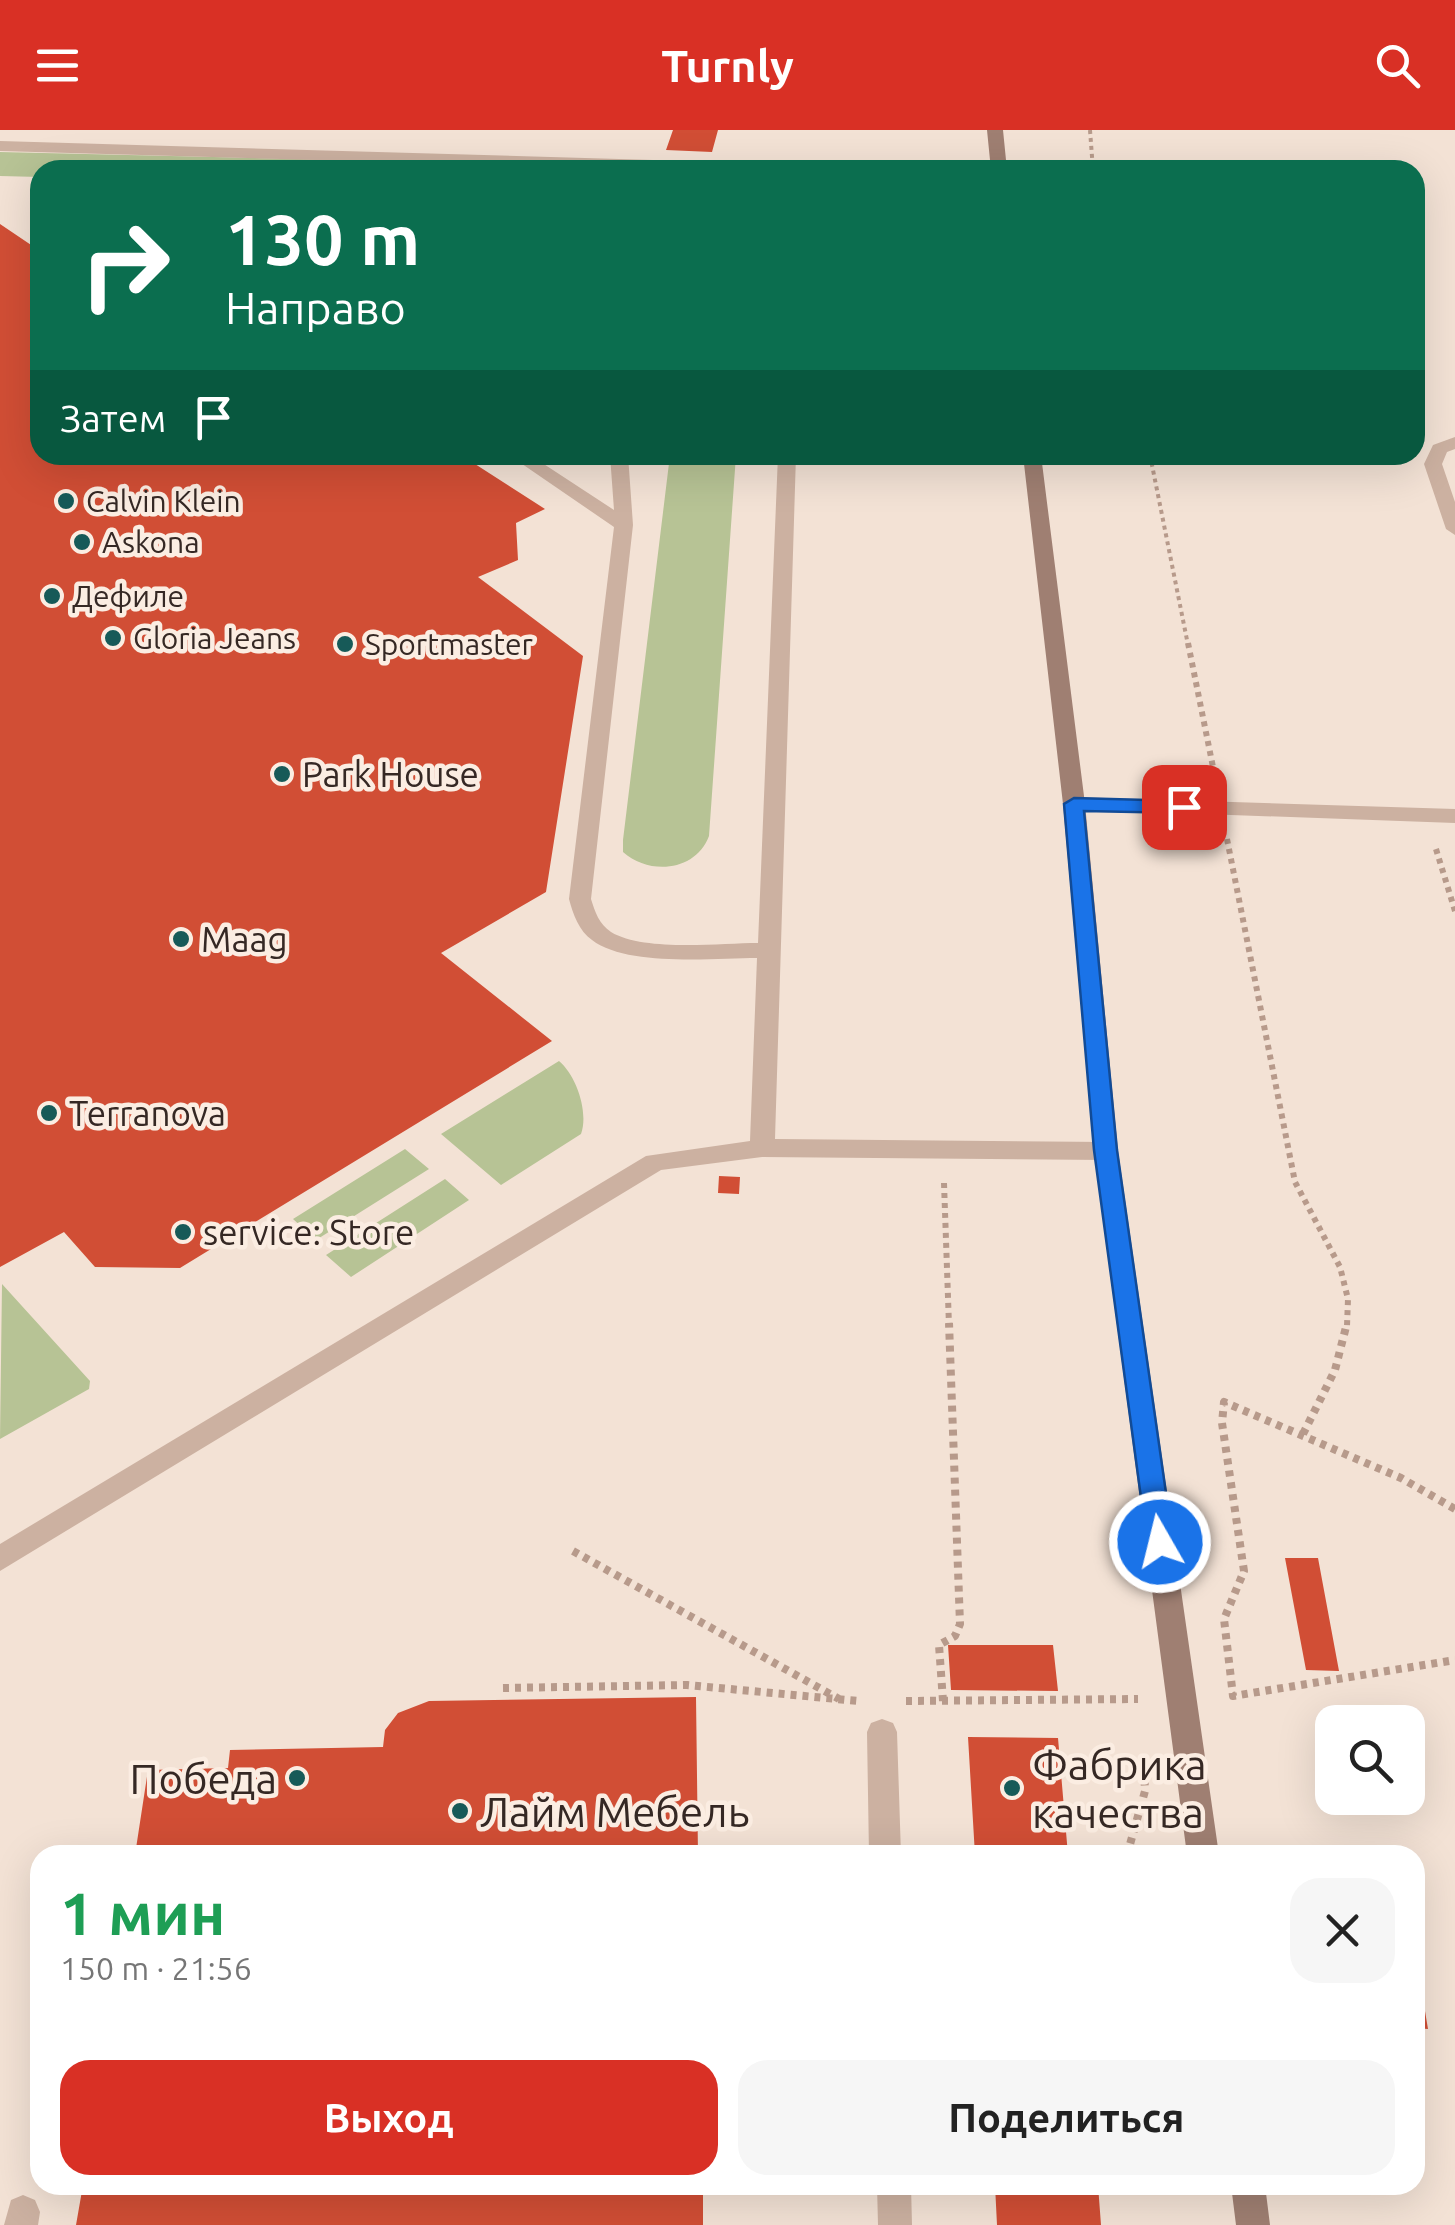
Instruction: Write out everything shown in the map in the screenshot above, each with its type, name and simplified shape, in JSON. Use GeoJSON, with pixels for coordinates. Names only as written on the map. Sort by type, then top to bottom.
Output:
{"type":"FeatureCollection","features":[{"type":"Feature","properties":{"kind":"main road"},"geometry":{"type":"LineString","coordinates":[[994,130],[998,160]]}},
{"type":"Feature","properties":{"kind":"main road"},"geometry":{"type":"LineString","coordinates":[[1033,465],[1074,804],[1106,1150],[1202,1845]]}},
{"type":"Feature","properties":{"kind":"main road"},"geometry":{"type":"LineString","coordinates":[[1249,2195],[1253,2225]]}},
{"type":"Feature","properties":{"kind":"lane"},"geometry":{"type":"LineString","coordinates":[[0,146],[531,160]]}},
{"type":"Feature","properties":{"kind":"lane"},"geometry":{"type":"LineString","coordinates":[[436,160],[444,157]]}},
{"type":"Feature","properties":{"kind":"lane"},"geometry":{"type":"LineString","coordinates":[[1455,442],[1439,448],[1433,464],[1455,529]]}},
{"type":"Feature","properties":{"kind":"lane"},"geometry":{"type":"LineString","coordinates":[[533,465],[624,525]]}},
{"type":"Feature","properties":{"kind":"lane"},"geometry":{"type":"LineString","coordinates":[[619,465],[624,525],[580,899],[584,918],[602,937],[628,947],[770,950]]}},
{"type":"Feature","properties":{"kind":"lane"},"geometry":{"type":"LineString","coordinates":[[762,1148],[788,465]]}},
{"type":"Feature","properties":{"kind":"lane"},"geometry":{"type":"LineString","coordinates":[[1074,804],[1455,816]]}},
{"type":"Feature","properties":{"kind":"lane"},"geometry":{"type":"LineString","coordinates":[[0,1559],[654,1162],[762,1148],[1106,1150]]}},
{"type":"Feature","properties":{"kind":"lane"},"geometry":{"type":"LineString","coordinates":[[882,1732],[886,1845]]}},
{"type":"Feature","properties":{"kind":"lane"},"geometry":{"type":"LineString","coordinates":[[894,2195],[896,2225]]}},
{"type":"Feature","properties":{"kind":"path"},"geometry":{"type":"LineString","coordinates":[[1090,130],[1092,160]]}},
{"type":"Feature","properties":{"kind":"path"},"geometry":{"type":"LineString","coordinates":[[1152,465],[1296,1187],[1340,1262],[1348,1298],[1340,1356],[1303,1434]]}},
{"type":"Feature","properties":{"kind":"path"},"geometry":{"type":"LineString","coordinates":[[1425,814],[1455,911]]}},
{"type":"Feature","properties":{"kind":"path"},"geometry":{"type":"LineString","coordinates":[[942,1700],[939,1645],[956,1636],[960,1624],[944,1180]]}},
{"type":"Feature","properties":{"kind":"path"},"geometry":{"type":"LineString","coordinates":[[1455,1508],[1401,1478],[1224,1402],[1222,1423],[1244,1571],[1224,1619],[1233,1696],[1455,1660]]}},
{"type":"Feature","properties":{"kind":"path"},"geometry":{"type":"LineString","coordinates":[[504,1688],[687,1685],[841,1700],[573,1551]]}},
{"type":"Feature","properties":{"kind":"path"},"geometry":{"type":"LineString","coordinates":[[978,1700],[1140,1699],[1141,1717]]}},
{"type":"Feature","properties":{"kind":"path"},"geometry":{"type":"LineString","coordinates":[[1130,1845],[1146,1791],[1143,1754]]}},
{"type":"Feature","properties":{"kind":"green space"},"geometry":{"type":"Polygon","coordinates":[[[0,152],[345,160],[30,160],[30,177],[0,176],[0,152]]]}},
{"type":"Feature","properties":{"kind":"green space"},"geometry":{"type":"Polygon","coordinates":[[[669,465],[735,465],[709,836],[694,857],[659,867],[634,860],[623,852],[669,465]]]}},
{"type":"Feature","properties":{"kind":"green space"},"geometry":{"type":"Polygon","coordinates":[[[559,1061],[571,1075],[579,1094],[581,1134],[501,1185],[441,1134],[559,1061]]]}},
{"type":"Feature","properties":{"kind":"green space"},"geometry":{"type":"Polygon","coordinates":[[[405,1149],[429,1169],[316,1240],[293,1219],[405,1149]]]}},
{"type":"Feature","properties":{"kind":"green space"},"geometry":{"type":"Polygon","coordinates":[[[445,1179],[469,1200],[351,1277],[326,1255],[445,1179]]]}},
{"type":"Feature","properties":{"kind":"green space"},"geometry":{"type":"Polygon","coordinates":[[[2,1284],[90,1381],[89,1389],[0,1439],[2,1284]]]}},
{"type":"Feature","properties":{"kind":"building"},"geometry":{"type":"Polygon","coordinates":[[[673,130],[718,130],[712,152],[666,150],[673,130]]]}},
{"type":"Feature","properties":{"kind":"building","name":"Park House"},"geometry":{"type":"Polygon","coordinates":[[[0,224],[30,244],[30,465],[477,465],[545,509],[516,523],[518,560],[478,577],[583,656],[546,892],[441,953],[552,1041],[180,1268],[95,1267],[64,1232],[0,1267],[0,224]]]}},
{"type":"Feature","properties":{"kind":"building"},"geometry":{"type":"Polygon","coordinates":[[[719,1176],[740,1177],[739,1194],[718,1193],[719,1176]]]}},
{"type":"Feature","properties":{"kind":"building"},"geometry":{"type":"Polygon","coordinates":[[[1285,1558],[1318,1558],[1339,1671],[1306,1670],[1285,1558]]]}},
{"type":"Feature","properties":{"kind":"building"},"geometry":{"type":"Polygon","coordinates":[[[948,1645],[1053,1645],[1058,1691],[951,1690],[948,1645]]]}},
{"type":"Feature","properties":{"kind":"building","name":"Лайм Мебель"},"geometry":{"type":"Polygon","coordinates":[[[696,1697],[698,1845],[137,1845],[148,1770],[228,1768],[230,1750],[383,1747],[385,1730],[398,1713],[429,1701],[696,1697]]]}},
{"type":"Feature","properties":{"kind":"building"},"geometry":{"type":"Polygon","coordinates":[[[968,1737],[1058,1738],[1067,1845],[974,1845],[968,1737]]]}},
{"type":"Feature","properties":{"kind":"building"},"geometry":{"type":"Polygon","coordinates":[[[81,2195],[703,2195],[703,2225],[76,2225],[81,2195]]]}},
{"type":"Feature","properties":{"kind":"building"},"geometry":{"type":"Polygon","coordinates":[[[996,2195],[1099,2195],[1101,2225],[997,2225],[996,2195]]]}},
{"type":"Feature","properties":{"kind":"place","name":"Calvin Klein"},"geometry":{"type":"Point","coordinates":[66,501]}},
{"type":"Feature","properties":{"kind":"place","name":"Askona"},"geometry":{"type":"Point","coordinates":[82,542]}},
{"type":"Feature","properties":{"kind":"place","name":"Дефиле"},"geometry":{"type":"Point","coordinates":[52,596]}},
{"type":"Feature","properties":{"kind":"place","name":"Gloria Jeans"},"geometry":{"type":"Point","coordinates":[113,638]}},
{"type":"Feature","properties":{"kind":"place","name":"Sportmaster"},"geometry":{"type":"Point","coordinates":[345,644]}},
{"type":"Feature","properties":{"kind":"place","name":"Park House"},"geometry":{"type":"Point","coordinates":[282,774]}},
{"type":"Feature","properties":{"kind":"place","name":"Maag"},"geometry":{"type":"Point","coordinates":[181,939]}},
{"type":"Feature","properties":{"kind":"place","name":"Terranova"},"geometry":{"type":"Point","coordinates":[49,1113]}},
{"type":"Feature","properties":{"kind":"place","name":"service: Store"},"geometry":{"type":"Point","coordinates":[183,1232]}},
{"type":"Feature","properties":{"kind":"place","name":"Победа"},"geometry":{"type":"Point","coordinates":[297,1778]}},
{"type":"Feature","properties":{"kind":"place","name":"Фабрика качества"},"geometry":{"type":"Point","coordinates":[1012,1788]}},
{"type":"Feature","properties":{"kind":"place","name":"Лайм Мебель"},"geometry":{"type":"Point","coordinates":[460,1811]}},
{"type":"Feature","properties":{"kind":"route"},"geometry":{"type":"LineString","coordinates":[[1160,1542],[1106,1150],[1074,804],[1184,807]]}}]}
